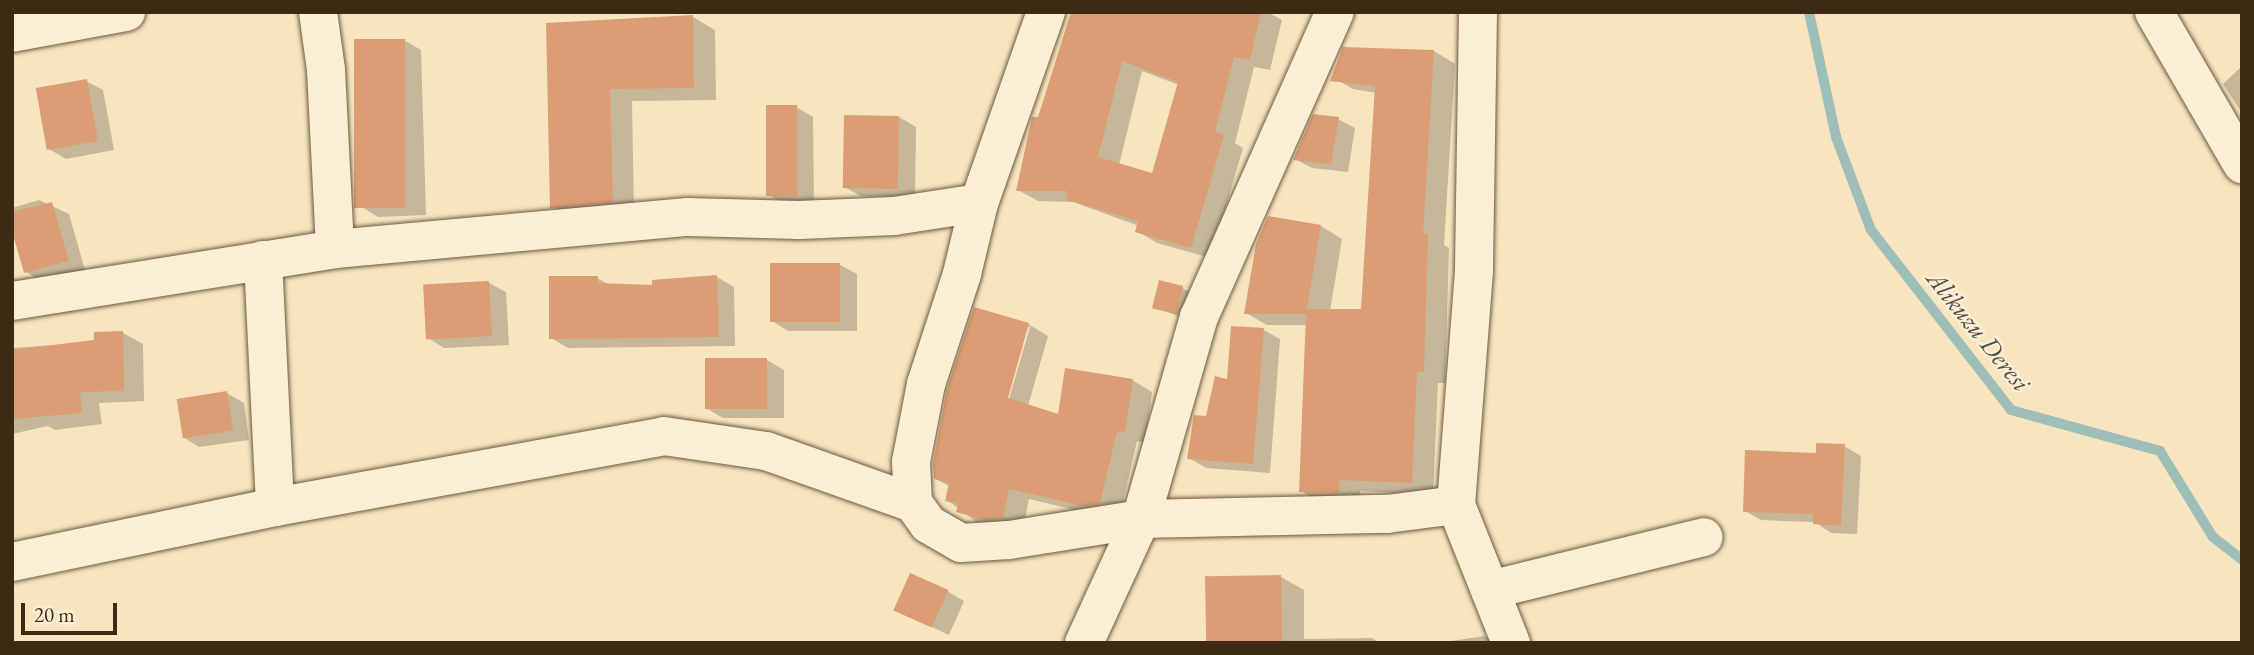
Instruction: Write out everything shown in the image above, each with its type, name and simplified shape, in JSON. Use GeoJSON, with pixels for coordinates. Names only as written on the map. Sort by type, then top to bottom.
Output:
{"type":"FeatureCollection","features":[{"type":"Feature","properties":{"kind":"street"},"geometry":{"type":"LineString","coordinates":[[12,33],[126,12]]}},
{"type":"Feature","properties":{"kind":"street"},"geometry":{"type":"LineString","coordinates":[[318,12],[326,70],[335,249]]}},
{"type":"Feature","properties":{"kind":"street"},"geometry":{"type":"LineString","coordinates":[[1046,12],[979,203],[962,274],[926,384],[911,462],[913,503],[928,524],[961,542],[1009,540],[1141,519],[1387,514],[1456,506]]}},
{"type":"Feature","properties":{"kind":"street"},"geometry":{"type":"LineString","coordinates":[[1084,643],[1141,519],[1199,317],[1335,12]]}},
{"type":"Feature","properties":{"kind":"street"},"geometry":{"type":"LineString","coordinates":[[1478,12],[1474,271],[1456,506],[1511,643]]}},
{"type":"Feature","properties":{"kind":"street"},"geometry":{"type":"LineString","coordinates":[[2154,12],[2242,164]]}},
{"type":"Feature","properties":{"kind":"street"},"geometry":{"type":"LineString","coordinates":[[12,301],[335,249],[688,217],[799,220],[894,216],[979,203]]}},
{"type":"Feature","properties":{"kind":"street"},"geometry":{"type":"LineString","coordinates":[[263,260],[275,507]]}},
{"type":"Feature","properties":{"kind":"street"},"geometry":{"type":"LineString","coordinates":[[12,562],[275,507],[664,436],[766,451],[913,503]]}},
{"type":"Feature","properties":{"kind":"street"},"geometry":{"type":"LineString","coordinates":[[1490,590],[1704,537]]}},
{"type":"Feature","properties":{"kind":"building"},"geometry":{"type":"Polygon","coordinates":[[[1071,12],[1261,12],[1250,60],[1234,57],[1215,132],[1224,135],[1191,248],[1135,232],[1138,221],[1067,200],[1067,191],[1016,191],[1032,117],[1038,117],[1071,12]],[[1122,61],[1098,157],[1152,173],[1178,82],[1122,61]]]}},
{"type":"Feature","properties":{"kind":"building"},"geometry":{"type":"Polygon","coordinates":[[[693,15],[694,88],[610,89],[613,202],[550,208],[546,23],[693,15]]]}},
{"type":"Feature","properties":{"kind":"building"},"geometry":{"type":"Polygon","coordinates":[[[354,39],[405,39],[405,208],[354,208],[354,39]]]}},
{"type":"Feature","properties":{"kind":"building"},"geometry":{"type":"Polygon","coordinates":[[[1343,47],[1434,50],[1423,234],[1428,234],[1424,372],[1417,372],[1412,483],[1339,480],[1339,493],[1299,492],[1306,314],[1244,314],[1256,244],[1268,216],[1321,225],[1307,309],[1361,309],[1375,86],[1330,81],[1343,47]]]}},
{"type":"Feature","properties":{"kind":"building"},"geometry":{"type":"Polygon","coordinates":[[[87,79],[98,141],[47,150],[36,88],[87,79]]]}},
{"type":"Feature","properties":{"kind":"building"},"geometry":{"type":"Polygon","coordinates":[[[766,105],[797,105],[797,196],[766,196],[766,105]]]}},
{"type":"Feature","properties":{"kind":"building"},"geometry":{"type":"Polygon","coordinates":[[[1313,114],[1339,117],[1331,164],[1293,160],[1313,114]]]}},
{"type":"Feature","properties":{"kind":"building"},"geometry":{"type":"Polygon","coordinates":[[[844,115],[899,116],[898,189],[843,188],[844,115]]]}},
{"type":"Feature","properties":{"kind":"building"},"geometry":{"type":"Polygon","coordinates":[[[52,202],[69,261],[24,273],[12,231],[12,212],[52,202]]]}},
{"type":"Feature","properties":{"kind":"building"},"geometry":{"type":"Polygon","coordinates":[[[770,263],[840,263],[840,322],[770,322],[770,263]]]}},
{"type":"Feature","properties":{"kind":"building"},"geometry":{"type":"Polygon","coordinates":[[[717,275],[719,337],[549,339],[549,276],[598,276],[598,283],[652,285],[652,280],[717,275]]]}},
{"type":"Feature","properties":{"kind":"building"},"geometry":{"type":"Polygon","coordinates":[[[1159,280],[1183,286],[1176,314],[1152,308],[1159,280]]]}},
{"type":"Feature","properties":{"kind":"building"},"geometry":{"type":"Polygon","coordinates":[[[489,281],[492,336],[426,339],[423,284],[489,281]]]}},
{"type":"Feature","properties":{"kind":"building"},"geometry":{"type":"Polygon","coordinates":[[[974,307],[1029,323],[1008,398],[1058,414],[1065,368],[1133,379],[1125,432],[1117,431],[1100,503],[1084,506],[1009,489],[1003,518],[986,520],[956,512],[958,504],[945,501],[949,483],[934,479],[933,464],[947,389],[974,307]]]}},
{"type":"Feature","properties":{"kind":"building"},"geometry":{"type":"Polygon","coordinates":[[[1231,326],[1264,328],[1253,464],[1187,459],[1194,415],[1206,416],[1215,376],[1227,379],[1231,326]]]}},
{"type":"Feature","properties":{"kind":"building"},"geometry":{"type":"Polygon","coordinates":[[[123,331],[124,391],[80,392],[82,413],[12,419],[12,350],[94,340],[94,332],[123,331]]]}},
{"type":"Feature","properties":{"kind":"building"},"geometry":{"type":"Polygon","coordinates":[[[705,358],[767,358],[767,409],[705,409],[705,358]]]}},
{"type":"Feature","properties":{"kind":"building"},"geometry":{"type":"Polygon","coordinates":[[[227,391],[233,431],[183,438],[177,399],[227,391]]]}},
{"type":"Feature","properties":{"kind":"building"},"geometry":{"type":"Polygon","coordinates":[[[1816,443],[1845,444],[1841,526],[1813,524],[1813,514],[1743,512],[1745,450],[1816,453],[1816,443]]]}},
{"type":"Feature","properties":{"kind":"building"},"geometry":{"type":"Polygon","coordinates":[[[910,573],[948,590],[932,628],[893,610],[910,573]]]}},
{"type":"Feature","properties":{"kind":"building"},"geometry":{"type":"Polygon","coordinates":[[[1281,575],[1282,643],[1206,643],[1205,576],[1281,575]]]}},
{"type":"Feature","properties":{"kind":"waterway","name":"Alikuzu Deresi"},"geometry":{"type":"LineString","coordinates":[[1809,12],[1836,137],[1871,230],[2011,410],[2160,451],[2213,537],[2242,560]]}}]}
